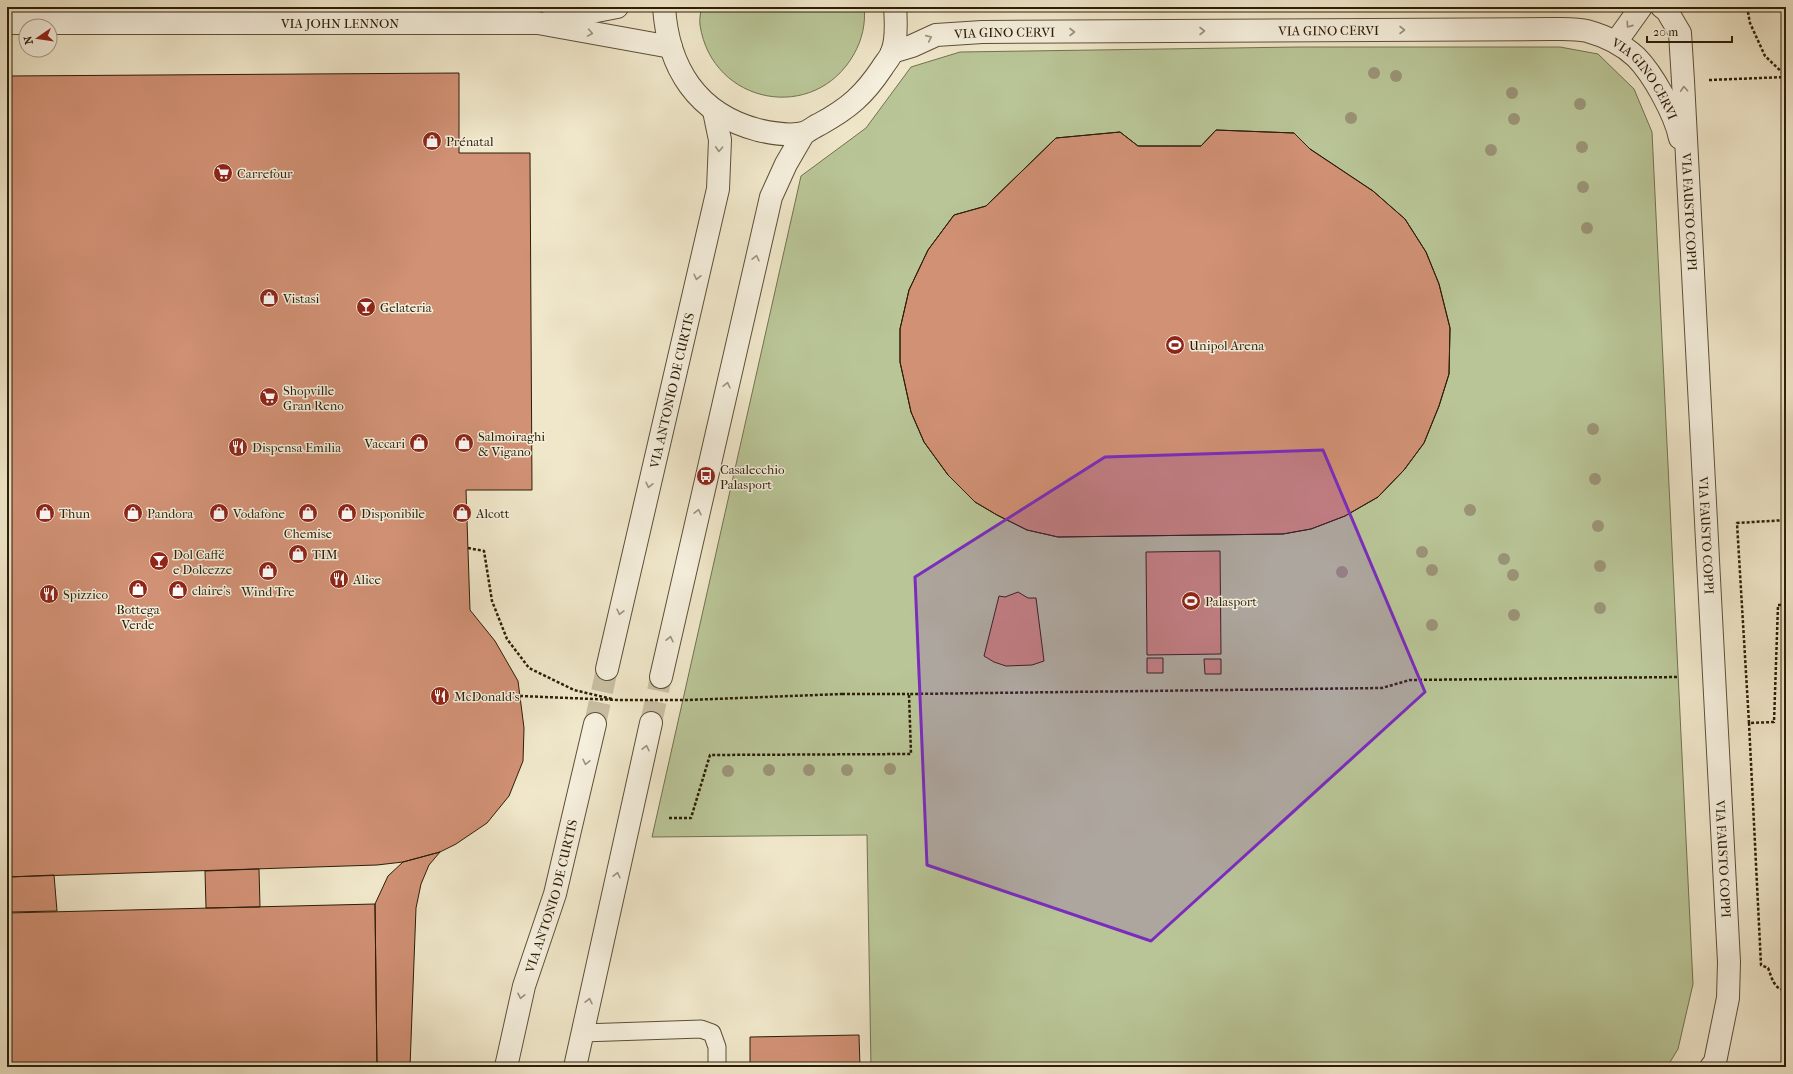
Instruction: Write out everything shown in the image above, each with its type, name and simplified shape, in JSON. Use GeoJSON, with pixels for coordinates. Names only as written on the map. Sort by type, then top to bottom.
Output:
{"type":"FeatureCollection","features":[{"type":"Feature","properties":{"kind":"street"},"geometry":{"type":"LineString","coordinates":[[538,23],[617,7]]}},
{"type":"Feature","properties":{"kind":"street"},"geometry":{"type":"LineString","coordinates":[[664,7],[671,47],[677,67],[693,91],[714,111],[742,126],[773,133],[804,132],[832,117],[857,100],[877,75],[892,52],[896,20],[895,7]]}},
{"type":"Feature","properties":{"kind":"street"},"geometry":{"type":"LineString","coordinates":[[1616,42],[1641,7]]}},
{"type":"Feature","properties":{"kind":"street","name":"VIA FAUSTO COPPI"},"geometry":{"type":"LineString","coordinates":[[1662,7],[1667,11],[1680,33],[1729,962],[1728,998],[1715,1062],[1711,1067]]}},
{"type":"Feature","properties":{"kind":"street","name":"VIA JOHN LENNON"},"geometry":{"type":"LineString","coordinates":[[7,23],[538,23],[671,47]]}},
{"type":"Feature","properties":{"kind":"street","name":"VIA GINO CERVI"},"geometry":{"type":"LineString","coordinates":[[892,52],[912,46],[936,35],[982,32],[1586,30],[1616,42],[1636,57],[1663,97],[1678,127],[1688,170]]}},
{"type":"Feature","properties":{"kind":"street","name":"VIA ANTONIO DE CURTIS"},"geometry":{"type":"LineString","coordinates":[[607,669],[718,189],[720,140],[714,111]]}},
{"type":"Feature","properties":{"kind":"street"},"geometry":{"type":"LineString","coordinates":[[661,677],[771,196],[786,164],[804,132]]}},
{"type":"Feature","properties":{"kind":"street"},"geometry":{"type":"LineString","coordinates":[[575,1067],[651,723]]}},
{"type":"Feature","properties":{"kind":"street","name":"VIA ANTONIO DE CURTIS"},"geometry":{"type":"LineString","coordinates":[[506,1067],[524,986],[555,894],[595,724]]}},
{"type":"Feature","properties":{"kind":"lane"},"geometry":{"type":"LineString","coordinates":[[582,1033],[701,1030],[712,1033],[717,1047],[717,1067]]}},
{"type":"Feature","properties":{"kind":"path"},"geometry":{"type":"LineString","coordinates":[[1748,7],[1750,23],[1765,56],[1786,77]]}},
{"type":"Feature","properties":{"kind":"path"},"geometry":{"type":"LineString","coordinates":[[1683,81],[1786,77]]}},
{"type":"Feature","properties":{"kind":"path"},"geometry":{"type":"LineString","coordinates":[[1786,520],[1737,523],[1761,965],[1768,968],[1776,987],[1781,990],[1786,990]]}},
{"type":"Feature","properties":{"kind":"path"},"geometry":{"type":"LineString","coordinates":[[468,548],[484,551],[492,601],[507,639],[529,668],[574,690],[618,700]]}},
{"type":"Feature","properties":{"kind":"path"},"geometry":{"type":"LineString","coordinates":[[1749,723],[1774,722],[1778,605],[1786,605]]}},
{"type":"Feature","properties":{"kind":"path"},"geometry":{"type":"LineString","coordinates":[[520,696],[618,700],[703,700],[842,694],[1382,688],[1410,680],[1679,677]]}},
{"type":"Feature","properties":{"kind":"path"},"geometry":{"type":"LineString","coordinates":[[669,818],[691,818],[710,755],[911,754],[909,694]]}},
{"type":"Feature","properties":{"kind":"highlighted area"},"geometry":{"type":"Polygon","coordinates":[[[1323,450],[1425,692],[1151,941],[927,865],[915,577],[1105,457],[1323,450]]]}},
{"type":"Feature","properties":{"kind":"green space"},"geometry":{"type":"Polygon","coordinates":[[[701,7],[864,7],[863,31],[857,49],[837,76],[815,90],[791,97],[767,96],[744,88],[724,73],[708,52],[700,25],[701,7]]]}},
{"type":"Feature","properties":{"kind":"green space","name":"Palasport"},"geometry":{"type":"Polygon","coordinates":[[[1299,47],[1560,47],[1598,54],[1634,89],[1652,132],[1693,984],[1678,1049],[1667,1067],[871,1067],[867,835],[652,837],[801,176],[866,128],[911,67],[960,52],[1299,47]]]}},
{"type":"Feature","properties":{"kind":"building","name":"Shopville Gran Reno"},"geometry":{"type":"Polygon","coordinates":[[[459,73],[459,153],[530,153],[532,490],[466,490],[470,610],[495,641],[518,681],[524,728],[523,761],[509,796],[487,823],[456,844],[440,852],[403,862],[377,865],[7,877],[7,76],[459,73]]]}},
{"type":"Feature","properties":{"kind":"building","name":"Unipol Arena"},"geometry":{"type":"Polygon","coordinates":[[[1216,130],[1294,133],[1310,149],[1373,191],[1405,219],[1426,252],[1439,284],[1450,328],[1449,374],[1439,406],[1424,443],[1404,470],[1378,497],[1345,516],[1311,529],[1283,534],[1058,537],[1027,530],[975,502],[948,475],[924,442],[911,412],[900,362],[900,329],[909,290],[928,250],[954,215],[986,206],[1056,138],[1120,132],[1138,146],[1201,146],[1216,130]]]}},
{"type":"Feature","properties":{"kind":"building","name":"Unipol Arena"},"geometry":{"type":"Polygon","coordinates":[[[1216,130],[1294,133],[1310,149],[1373,191],[1405,219],[1426,252],[1439,284],[1450,328],[1449,374],[1439,406],[1424,443],[1404,470],[1378,497],[1345,516],[1311,529],[1283,534],[1058,537],[1027,530],[975,502],[948,475],[924,442],[911,412],[900,362],[900,329],[909,290],[928,250],[954,215],[986,206],[1056,138],[1120,132],[1138,146],[1201,146],[1216,130]]]}},
{"type":"Feature","properties":{"kind":"building"},"geometry":{"type":"Polygon","coordinates":[[[1220,551],[1221,654],[1147,655],[1146,552],[1220,551]]]}},
{"type":"Feature","properties":{"kind":"building"},"geometry":{"type":"Polygon","coordinates":[[[1018,592],[1028,598],[1036,598],[1044,661],[1032,665],[1006,666],[994,662],[984,656],[999,596],[1005,597],[1018,592]]]}},
{"type":"Feature","properties":{"kind":"building"},"geometry":{"type":"Polygon","coordinates":[[[1147,658],[1163,658],[1163,673],[1147,673],[1147,658]]]}},
{"type":"Feature","properties":{"kind":"building"},"geometry":{"type":"Polygon","coordinates":[[[1204,659],[1221,659],[1221,674],[1205,674],[1204,659]]]}},
{"type":"Feature","properties":{"kind":"building"},"geometry":{"type":"Polygon","coordinates":[[[440,852],[429,865],[421,884],[416,908],[410,1067],[377,1067],[375,904],[388,876],[403,862],[440,852]]]}},
{"type":"Feature","properties":{"kind":"building"},"geometry":{"type":"Polygon","coordinates":[[[259,869],[260,907],[206,908],[205,871],[259,869]]]}},
{"type":"Feature","properties":{"kind":"building"},"geometry":{"type":"Polygon","coordinates":[[[54,875],[57,911],[11,912],[9,877],[54,875]]]}},
{"type":"Feature","properties":{"kind":"building"},"geometry":{"type":"Polygon","coordinates":[[[375,904],[377,1067],[7,1067],[7,913],[375,904]]]}},
{"type":"Feature","properties":{"kind":"building"},"geometry":{"type":"Polygon","coordinates":[[[859,1035],[860,1067],[750,1067],[750,1037],[859,1035]]]}},
{"type":"Feature","properties":{"kind":"tunnel"},"geometry":{"type":"LineString","coordinates":[[595,724],[607,669]]}},
{"type":"Feature","properties":{"kind":"tunnel"},"geometry":{"type":"LineString","coordinates":[[651,723],[661,677]]}},
{"type":"Feature","properties":{"kind":"place","name":"Prénatal"},"geometry":{"type":"Point","coordinates":[432,141]}},
{"type":"Feature","properties":{"kind":"place","name":"Carrefour"},"geometry":{"type":"Point","coordinates":[223,173]}},
{"type":"Feature","properties":{"kind":"place","name":"Vistasi"},"geometry":{"type":"Point","coordinates":[269,298]}},
{"type":"Feature","properties":{"kind":"place","name":"Gelateria"},"geometry":{"type":"Point","coordinates":[366,307]}},
{"type":"Feature","properties":{"kind":"place","name":"Unipol Arena"},"geometry":{"type":"Point","coordinates":[1175,345]}},
{"type":"Feature","properties":{"kind":"place","name":"Shopville Gran Reno"},"geometry":{"type":"Point","coordinates":[269,397]}},
{"type":"Feature","properties":{"kind":"place","name":"Vaccari"},"geometry":{"type":"Point","coordinates":[419,443]}},
{"type":"Feature","properties":{"kind":"place","name":"Salmoiraghi & Vigano"},"geometry":{"type":"Point","coordinates":[464,443]}},
{"type":"Feature","properties":{"kind":"place","name":"Dispensa Emilia"},"geometry":{"type":"Point","coordinates":[238,447]}},
{"type":"Feature","properties":{"kind":"place","name":"Casalecchio Palasport"},"geometry":{"type":"Point","coordinates":[706,476]}},
{"type":"Feature","properties":{"kind":"place","name":"Thun"},"geometry":{"type":"Point","coordinates":[45,513]}},
{"type":"Feature","properties":{"kind":"place","name":"Pandora"},"geometry":{"type":"Point","coordinates":[133,513]}},
{"type":"Feature","properties":{"kind":"place","name":"Vodafone"},"geometry":{"type":"Point","coordinates":[219,513]}},
{"type":"Feature","properties":{"kind":"place","name":"Chemise"},"geometry":{"type":"Point","coordinates":[308,513]}},
{"type":"Feature","properties":{"kind":"place","name":"Disponibile"},"geometry":{"type":"Point","coordinates":[347,513]}},
{"type":"Feature","properties":{"kind":"place","name":"Alcott"},"geometry":{"type":"Point","coordinates":[462,513]}},
{"type":"Feature","properties":{"kind":"place","name":"TIM"},"geometry":{"type":"Point","coordinates":[298,554]}},
{"type":"Feature","properties":{"kind":"place","name":"Dol Caffé e Dolcezze"},"geometry":{"type":"Point","coordinates":[159,561]}},
{"type":"Feature","properties":{"kind":"place","name":"Wind Tre"},"geometry":{"type":"Point","coordinates":[268,571]}},
{"type":"Feature","properties":{"kind":"place","name":"Alice"},"geometry":{"type":"Point","coordinates":[339,579]}},
{"type":"Feature","properties":{"kind":"place","name":"Bottega Verde"},"geometry":{"type":"Point","coordinates":[138,589]}},
{"type":"Feature","properties":{"kind":"place","name":"claire's"},"geometry":{"type":"Point","coordinates":[178,590]}},
{"type":"Feature","properties":{"kind":"place","name":"Spizzico"},"geometry":{"type":"Point","coordinates":[49,594]}},
{"type":"Feature","properties":{"kind":"place","name":"Palasport"},"geometry":{"type":"Point","coordinates":[1191,601]}},
{"type":"Feature","properties":{"kind":"place","name":"McDonald's"},"geometry":{"type":"Point","coordinates":[440,696]}}]}
